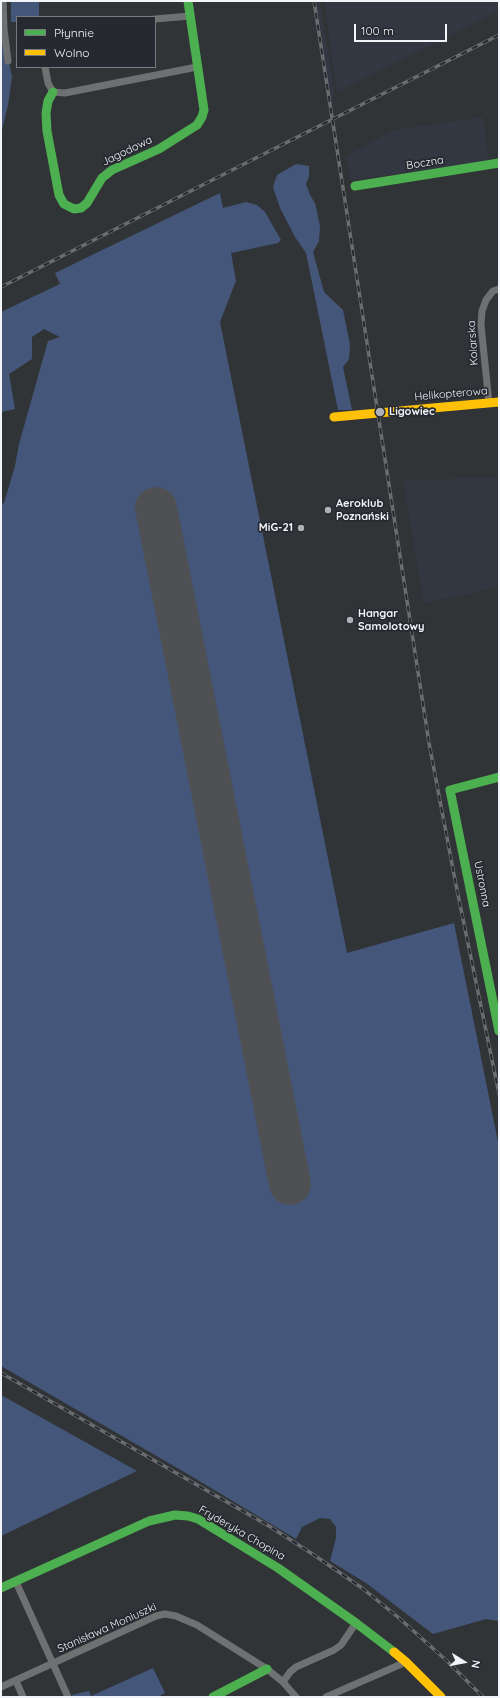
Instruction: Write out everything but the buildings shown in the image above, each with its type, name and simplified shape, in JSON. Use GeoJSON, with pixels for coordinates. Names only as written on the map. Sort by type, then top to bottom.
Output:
{"type":"FeatureCollection","features":[{"type":"Feature","properties":{"kind":"street"},"geometry":{"type":"LineString","coordinates":[[3,1],[4,29],[8,61]]}},
{"type":"Feature","properties":{"kind":"street"},"geometry":{"type":"LineString","coordinates":[[45,68],[48,83],[53,92],[65,93],[197,67],[188,1]]}},
{"type":"Feature","properties":{"kind":"street"},"geometry":{"type":"LineString","coordinates":[[156,18],[190,16]]}},
{"type":"Feature","properties":{"kind":"street","name":"Jagodowa"},"geometry":{"type":"LineString","coordinates":[[53,92],[48,101],[46,113],[47,131],[59,195],[64,204],[74,209],[81,208],[86,203],[102,178],[112,170],[159,149],[197,125],[204,110],[197,67]]}},
{"type":"Feature","properties":{"kind":"street","name":"Boczna"},"geometry":{"type":"LineString","coordinates":[[354,186],[499,163]]}},
{"type":"Feature","properties":{"kind":"street","name":"Kolarska"},"geometry":{"type":"LineString","coordinates":[[489,402],[481,325],[482,311],[486,300],[493,291],[499,289]]}},
{"type":"Feature","properties":{"kind":"street","name":"Helikopterowa"},"geometry":{"type":"LineString","coordinates":[[334,417],[499,402]]}},
{"type":"Feature","properties":{"kind":"street","name":"Ustronna"},"geometry":{"type":"LineString","coordinates":[[499,777],[450,790],[499,1031]]}},
{"type":"Feature","properties":{"kind":"street","name":"Fryderyka Chopina"},"geometry":{"type":"LineString","coordinates":[[1,1588],[149,1521],[175,1515],[188,1516],[198,1519],[278,1568],[356,1623],[406,1662],[441,1697]]}},
{"type":"Feature","properties":{"kind":"street"},"geometry":{"type":"LineString","coordinates":[[16,1582],[68,1697]]}},
{"type":"Feature","properties":{"kind":"street","name":"Stanisława Moniuszki"},"geometry":{"type":"LineString","coordinates":[[1,1687],[156,1616],[165,1614],[176,1616],[197,1626],[268,1669],[284,1682],[296,1697]]}},
{"type":"Feature","properties":{"kind":"street"},"geometry":{"type":"LineString","coordinates":[[284,1682],[290,1672],[296,1667],[334,1650],[342,1644],[356,1623]]}},
{"type":"Feature","properties":{"kind":"street"},"geometry":{"type":"LineString","coordinates":[[326,1697],[406,1662]]}},
{"type":"Feature","properties":{"kind":"street"},"geometry":{"type":"LineString","coordinates":[[212,1697],[268,1669]]}},
{"type":"Feature","properties":{"kind":"street"},"geometry":{"type":"LineString","coordinates":[[16,1681],[23,1697]]}},
{"type":"Feature","properties":{"kind":"shaded area"},"geometry":{"type":"Polygon","coordinates":[[[11,1],[39,1],[39,16],[16,16],[16,22],[11,22],[11,1]]]}},
{"type":"Feature","properties":{"kind":"shaded area"},"geometry":{"type":"Polygon","coordinates":[[[312,1],[320,1],[335,96],[327,100],[312,1]]]}},
{"type":"Feature","properties":{"kind":"shaded area"},"geometry":{"type":"Polygon","coordinates":[[[324,1],[499,1],[499,11],[337,92],[324,1]]]}},
{"type":"Feature","properties":{"kind":"shaded area"},"geometry":{"type":"Polygon","coordinates":[[[5,42],[12,77],[8,105],[1,134],[1,43],[5,42]]]}},
{"type":"Feature","properties":{"kind":"shaded area"},"geometry":{"type":"Polygon","coordinates":[[[483,117],[489,161],[351,180],[346,156],[394,130],[483,117]]]}},
{"type":"Feature","properties":{"kind":"shaded area"},"geometry":{"type":"Polygon","coordinates":[[[296,164],[309,166],[309,176],[306,184],[315,203],[320,226],[319,241],[313,252],[324,292],[343,310],[350,345],[349,359],[343,367],[352,410],[338,410],[306,253],[295,237],[280,208],[273,187],[277,175],[296,164]]]}},
{"type":"Feature","properties":{"kind":"shaded area"},"geometry":{"type":"Polygon","coordinates":[[[220,193],[223,208],[246,202],[257,205],[265,212],[281,240],[278,243],[231,253],[236,281],[220,322],[347,953],[454,923],[499,1147],[499,1621],[486,1619],[433,1634],[366,1583],[330,1561],[336,1538],[336,1527],[330,1519],[320,1518],[302,1527],[296,1539],[186,1473],[1,1366],[1,505],[4,503],[15,466],[19,444],[48,341],[60,337],[44,329],[32,337],[32,359],[9,374],[15,409],[1,412],[1,312],[60,284],[55,273],[220,193]]]}},
{"type":"Feature","properties":{"kind":"shaded area"},"geometry":{"type":"Polygon","coordinates":[[[499,477],[499,587],[424,603],[403,481],[499,477]]]}},
{"type":"Feature","properties":{"kind":"shaded area"},"geometry":{"type":"Polygon","coordinates":[[[1,1395],[137,1471],[1,1536],[1,1395]]]}},
{"type":"Feature","properties":{"kind":"shaded area"},"geometry":{"type":"Polygon","coordinates":[[[153,1668],[165,1693],[158,1697],[73,1697],[72,1695],[89,1691],[91,1696],[153,1668]]]}},
{"type":"Feature","properties":{"kind":"runway"},"geometry":{"type":"LineString","coordinates":[[156,508],[290,1184]]}},
{"type":"Feature","properties":{"kind":"railway"},"geometry":{"type":"LineString","coordinates":[[314,1],[429,743],[456,885],[499,1094]]}},
{"type":"Feature","properties":{"kind":"railway"},"geometry":{"type":"LineString","coordinates":[[1,287],[499,35]]}},
{"type":"Feature","properties":{"kind":"railway"},"geometry":{"type":"LineString","coordinates":[[1,1373],[269,1526],[314,1555],[362,1588],[399,1618],[447,1661],[483,1697]]}},
{"type":"Feature","properties":{"kind":"traffic: fast"},"geometry":{"type":"LineString","coordinates":[[53,92],[48,101],[46,113],[47,131],[59,195],[64,204],[74,209],[81,208],[87,203],[102,178],[112,170],[159,149],[197,125],[202,117],[204,110],[188,1]]}},
{"type":"Feature","properties":{"kind":"traffic: fast"},"geometry":{"type":"LineString","coordinates":[[355,186],[499,163]]}},
{"type":"Feature","properties":{"kind":"traffic: fast"},"geometry":{"type":"LineString","coordinates":[[499,777],[450,790],[499,1031]]}},
{"type":"Feature","properties":{"kind":"traffic: fast"},"geometry":{"type":"LineString","coordinates":[[1,1588],[149,1521],[175,1515],[188,1516],[198,1519],[278,1568],[356,1623],[394,1652]]}},
{"type":"Feature","properties":{"kind":"traffic: fast"},"geometry":{"type":"LineString","coordinates":[[213,1697],[267,1669]]}},
{"type":"Feature","properties":{"kind":"traffic: slow"},"geometry":{"type":"LineString","coordinates":[[334,417],[499,402]]}},
{"type":"Feature","properties":{"kind":"traffic: slow"},"geometry":{"type":"LineString","coordinates":[[394,1652],[441,1697]]}},
{"type":"Feature","properties":{"kind":"place","name":"Ligowiec"},"geometry":{"type":"Point","coordinates":[380,412]}},
{"type":"Feature","properties":{"kind":"place","name":"Aeroklub Poznański"},"geometry":{"type":"Point","coordinates":[328,510]}},
{"type":"Feature","properties":{"kind":"place","name":"MiG-21"},"geometry":{"type":"Point","coordinates":[301,528]}},
{"type":"Feature","properties":{"kind":"place","name":"Hangar Samolotowy"},"geometry":{"type":"Point","coordinates":[350,620]}}]}
